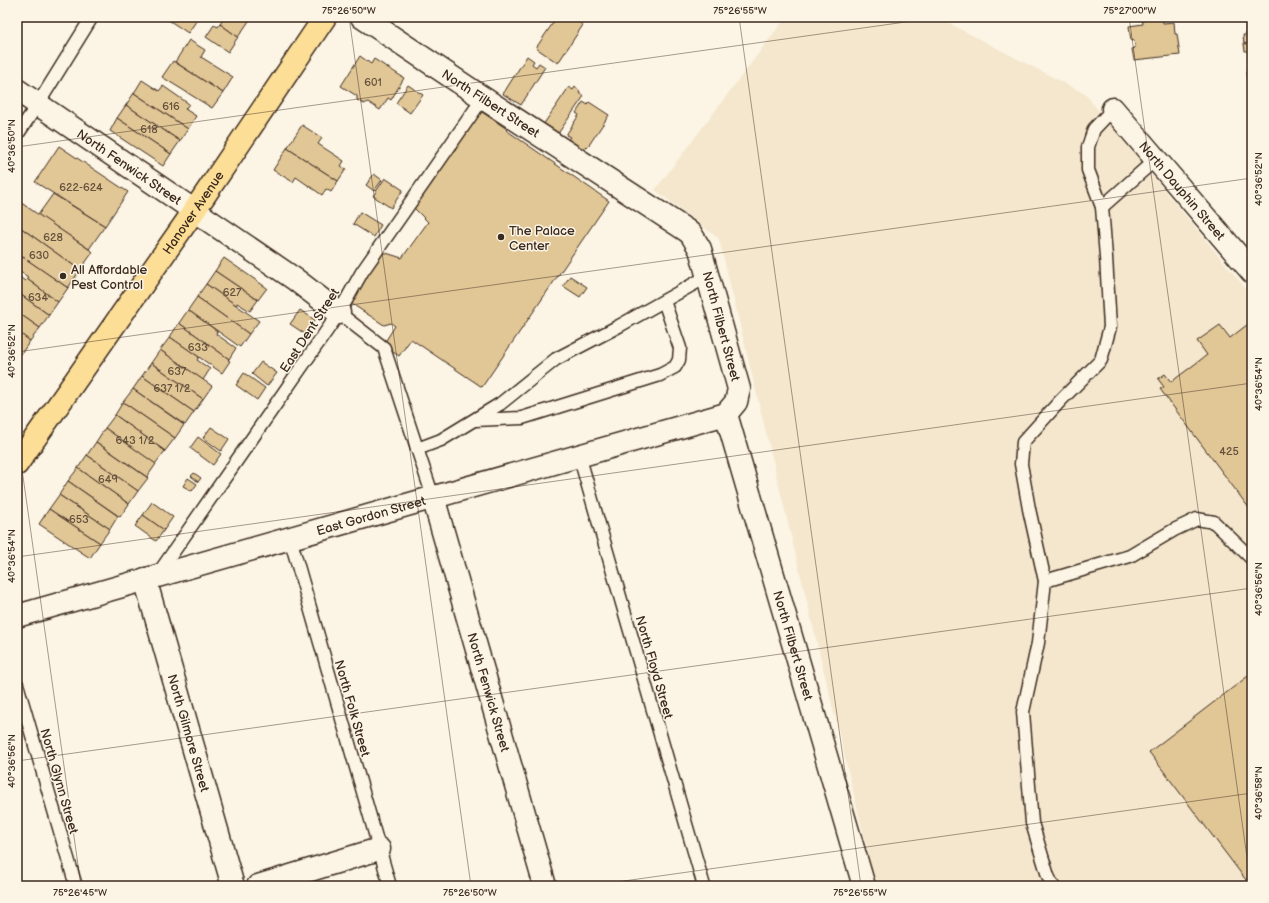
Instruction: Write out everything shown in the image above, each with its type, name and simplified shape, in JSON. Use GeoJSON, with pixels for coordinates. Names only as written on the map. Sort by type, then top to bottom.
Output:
{"type":"FeatureCollection","features":[{"type":"Feature","properties":{"kind":"main road","name":"Hanover Avenue"},"geometry":{"type":"LineString","coordinates":[[17,464],[194,211],[325,17]]}},
{"type":"Feature","properties":{"kind":"street","name":"North Filbert Street"},"geometry":{"type":"LineString","coordinates":[[362,17],[483,98],[686,230],[691,234],[700,249],[739,389],[736,402],[726,414],[864,886]]}},
{"type":"Feature","properties":{"kind":"street","name":"North Fenwick Street"},"geometry":{"type":"LineString","coordinates":[[17,90],[296,280],[339,313]]}},
{"type":"Feature","properties":{"kind":"street","name":"North Dauphin Street"},"geometry":{"type":"LineString","coordinates":[[1113,109],[1252,272]]}},
{"type":"Feature","properties":{"kind":"street","name":"East Gordon Street"},"geometry":{"type":"LineString","coordinates":[[17,616],[726,414]]}},
{"type":"Feature","properties":{"kind":"street","name":"North Fenwick Street"},"geometry":{"type":"LineString","coordinates":[[433,497],[545,886]]}},
{"type":"Feature","properties":{"kind":"street","name":"North Gilmore Street"},"geometry":{"type":"LineString","coordinates":[[151,578],[233,886]]}},
{"type":"Feature","properties":{"kind":"street"},"geometry":{"type":"LineString","coordinates":[[258,886],[379,849]]}},
{"type":"Feature","properties":{"kind":"lane"},"geometry":{"type":"LineString","coordinates":[[17,135],[92,17]]}},
{"type":"Feature","properties":{"kind":"lane","name":"East Dent Street"},"geometry":{"type":"LineString","coordinates":[[151,578],[339,313],[362,272],[483,98]]}},
{"type":"Feature","properties":{"kind":"lane"},"geometry":{"type":"LineString","coordinates":[[1053,886],[1048,876],[1032,823],[1023,712],[1038,644],[1046,581],[1028,509],[1021,464],[1023,442],[1061,400],[1101,360],[1110,327],[1102,206],[1088,170],[1088,147],[1094,129],[1113,109]]}},
{"type":"Feature","properties":{"kind":"lane"},"geometry":{"type":"LineString","coordinates":[[1102,206],[1155,160]]}},
{"type":"Feature","properties":{"kind":"lane"},"geometry":{"type":"LineString","coordinates":[[417,450],[441,440],[500,404],[556,359],[708,276]]}},
{"type":"Feature","properties":{"kind":"lane"},"geometry":{"type":"LineString","coordinates":[[474,420],[522,418],[660,375],[675,368],[679,360],[680,348],[664,300]]}},
{"type":"Feature","properties":{"kind":"lane"},"geometry":{"type":"LineString","coordinates":[[339,313],[384,348],[433,497]]}},
{"type":"Feature","properties":{"kind":"lane","name":"North Floyd Street"},"geometry":{"type":"LineString","coordinates":[[579,455],[704,886]]}},
{"type":"Feature","properties":{"kind":"lane"},"geometry":{"type":"LineString","coordinates":[[1046,581],[1130,556],[1174,530],[1197,519],[1214,522],[1252,559]]}},
{"type":"Feature","properties":{"kind":"lane","name":"North Folk Street"},"geometry":{"type":"LineString","coordinates":[[290,538],[390,886]]}},
{"type":"Feature","properties":{"kind":"lane","name":"North Glynn Street"},"geometry":{"type":"LineString","coordinates":[[17,684],[20,713],[76,886]]}},
{"type":"Feature","properties":{"kind":"shaded area"},"geometry":{"type":"Polygon","coordinates":[[[786,17],[937,17],[1085,94],[1252,296],[1252,886],[876,886],[719,239],[655,190],[786,17]]]}},
{"type":"Feature","properties":{"kind":"building"},"geometry":{"type":"Polygon","coordinates":[[[17,17],[24,17],[17,28],[17,17]]]}},
{"type":"Feature","properties":{"kind":"building"},"geometry":{"type":"Polygon","coordinates":[[[164,17],[199,17],[188,33],[164,17]]]}},
{"type":"Feature","properties":{"kind":"building"},"geometry":{"type":"Polygon","coordinates":[[[225,17],[244,17],[249,21],[238,37],[220,24],[225,17]]]}},
{"type":"Feature","properties":{"kind":"building"},"geometry":{"type":"Polygon","coordinates":[[[557,17],[571,17],[583,25],[558,63],[536,48],[557,17]]]}},
{"type":"Feature","properties":{"kind":"building"},"geometry":{"type":"Polygon","coordinates":[[[1142,17],[1163,17],[1163,23],[1174,22],[1180,55],[1134,60],[1132,49],[1135,48],[1134,40],[1131,41],[1129,26],[1143,24],[1142,17]]]}},
{"type":"Feature","properties":{"kind":"building"},"geometry":{"type":"Polygon","coordinates":[[[1252,18],[1252,43],[1244,44],[1243,35],[1246,35],[1245,19],[1252,18]]]}},
{"type":"Feature","properties":{"kind":"building"},"geometry":{"type":"Polygon","coordinates":[[[220,24],[238,37],[228,52],[206,37],[214,25],[218,27],[220,24]]]}},
{"type":"Feature","properties":{"kind":"building"},"geometry":{"type":"Polygon","coordinates":[[[189,40],[205,50],[201,57],[233,77],[223,93],[175,62],[189,40]]]}},
{"type":"Feature","properties":{"kind":"building"},"geometry":{"type":"Polygon","coordinates":[[[1252,43],[1252,62],[1250,51],[1245,51],[1244,44],[1252,43]]]}},
{"type":"Feature","properties":{"kind":"building"},"geometry":{"type":"Polygon","coordinates":[[[360,56],[371,64],[374,59],[404,78],[391,100],[388,98],[380,110],[368,102],[364,104],[357,100],[357,96],[341,86],[360,56]]]}},
{"type":"Feature","properties":{"kind":"building"},"geometry":{"type":"Polygon","coordinates":[[[527,56],[534,61],[532,64],[536,67],[539,63],[545,67],[521,105],[503,94],[527,56]]]}},
{"type":"Feature","properties":{"kind":"building"},"geometry":{"type":"Polygon","coordinates":[[[173,61],[223,93],[212,108],[162,77],[173,61]]]}},
{"type":"Feature","properties":{"kind":"building"},"geometry":{"type":"Polygon","coordinates":[[[1252,71],[1252,79],[1247,80],[1246,72],[1252,71]]]}},
{"type":"Feature","properties":{"kind":"building"},"geometry":{"type":"Polygon","coordinates":[[[1252,79],[1252,87],[1248,87],[1247,80],[1252,79]]]}},
{"type":"Feature","properties":{"kind":"building"},"geometry":{"type":"Polygon","coordinates":[[[142,80],[159,91],[163,86],[189,104],[185,109],[196,116],[188,129],[134,93],[142,80]]]}},
{"type":"Feature","properties":{"kind":"building"},"geometry":{"type":"Polygon","coordinates":[[[408,85],[423,95],[410,113],[396,103],[408,85]]]}},
{"type":"Feature","properties":{"kind":"building"},"geometry":{"type":"Polygon","coordinates":[[[569,87],[573,90],[575,87],[580,91],[579,93],[584,96],[557,135],[543,125],[569,87]]]}},
{"type":"Feature","properties":{"kind":"building"},"geometry":{"type":"Polygon","coordinates":[[[134,93],[188,129],[180,141],[126,105],[134,93]]]}},
{"type":"Feature","properties":{"kind":"building"},"geometry":{"type":"Polygon","coordinates":[[[583,102],[588,105],[589,102],[609,115],[587,148],[584,147],[581,151],[566,142],[570,137],[566,135],[579,115],[576,113],[583,102]]]}},
{"type":"Feature","properties":{"kind":"building"},"geometry":{"type":"Polygon","coordinates":[[[126,105],[180,141],[171,154],[117,118],[126,105]]]}},
{"type":"Feature","properties":{"kind":"building","name":"The Palace Center"},"geometry":{"type":"Polygon","coordinates":[[[479,110],[609,201],[482,387],[411,339],[399,356],[383,345],[395,326],[391,323],[384,325],[349,302],[383,252],[402,258],[428,222],[413,207],[479,110]]]}},
{"type":"Feature","properties":{"kind":"building"},"geometry":{"type":"Polygon","coordinates":[[[117,118],[171,154],[163,166],[110,131],[117,118]]]}},
{"type":"Feature","properties":{"kind":"building"},"geometry":{"type":"Polygon","coordinates":[[[302,125],[322,138],[318,144],[344,161],[341,166],[346,169],[338,181],[287,148],[302,125]]]}},
{"type":"Feature","properties":{"kind":"building"},"geometry":{"type":"Polygon","coordinates":[[[59,146],[128,192],[105,226],[35,182],[59,146]]]}},
{"type":"Feature","properties":{"kind":"building"},"geometry":{"type":"Polygon","coordinates":[[[287,148],[338,181],[331,192],[326,189],[322,195],[296,177],[293,182],[273,170],[287,148]]]}},
{"type":"Feature","properties":{"kind":"building"},"geometry":{"type":"Polygon","coordinates":[[[374,174],[382,180],[374,191],[366,185],[374,174]]]}},
{"type":"Feature","properties":{"kind":"building"},"geometry":{"type":"Polygon","coordinates":[[[385,178],[403,190],[391,208],[373,196],[385,178]]]}},
{"type":"Feature","properties":{"kind":"building"},"geometry":{"type":"Polygon","coordinates":[[[53,194],[105,226],[89,249],[38,215],[53,194]]]}},
{"type":"Feature","properties":{"kind":"building"},"geometry":{"type":"Polygon","coordinates":[[[17,200],[93,252],[80,270],[17,225],[17,200]]]}},
{"type":"Feature","properties":{"kind":"building"},"geometry":{"type":"Polygon","coordinates":[[[360,212],[381,225],[374,237],[353,224],[360,212]]]}},
{"type":"Feature","properties":{"kind":"building"},"geometry":{"type":"Polygon","coordinates":[[[17,225],[80,270],[68,288],[17,253],[17,225]]]}},
{"type":"Feature","properties":{"kind":"building"},"geometry":{"type":"Polygon","coordinates":[[[23,257],[68,288],[58,302],[27,279],[28,277],[17,270],[17,266],[23,257]]]}},
{"type":"Feature","properties":{"kind":"building"},"geometry":{"type":"Polygon","coordinates":[[[224,258],[267,288],[258,300],[215,271],[224,258]]]}},
{"type":"Feature","properties":{"kind":"building"},"geometry":{"type":"Polygon","coordinates":[[[215,271],[258,300],[250,311],[237,303],[236,305],[206,284],[215,271]]]}},
{"type":"Feature","properties":{"kind":"building"},"geometry":{"type":"Polygon","coordinates":[[[17,275],[25,281],[27,279],[58,302],[49,315],[17,292],[17,275]]]}},
{"type":"Feature","properties":{"kind":"building"},"geometry":{"type":"Polygon","coordinates":[[[570,276],[587,287],[580,297],[563,286],[570,276]]]}},
{"type":"Feature","properties":{"kind":"building"},"geometry":{"type":"Polygon","coordinates":[[[206,284],[259,321],[249,334],[197,297],[206,284]]]}},
{"type":"Feature","properties":{"kind":"building"},"geometry":{"type":"Polygon","coordinates":[[[17,292],[49,315],[40,328],[17,312],[17,292]]]}},
{"type":"Feature","properties":{"kind":"building"},"geometry":{"type":"Polygon","coordinates":[[[197,297],[249,334],[240,347],[188,310],[197,297]]]}},
{"type":"Feature","properties":{"kind":"building"},"geometry":{"type":"Polygon","coordinates":[[[188,310],[217,331],[216,334],[236,348],[229,359],[179,323],[188,310]]]}},
{"type":"Feature","properties":{"kind":"building"},"geometry":{"type":"Polygon","coordinates":[[[300,310],[315,320],[305,334],[290,324],[300,310]]]}},
{"type":"Feature","properties":{"kind":"building"},"geometry":{"type":"Polygon","coordinates":[[[17,312],[40,328],[30,341],[17,331],[17,312]]]}},
{"type":"Feature","properties":{"kind":"building"},"geometry":{"type":"Polygon","coordinates":[[[1252,321],[1252,512],[1160,389],[1164,387],[1158,379],[1165,374],[1171,382],[1207,355],[1197,341],[1220,325],[1230,338],[1252,321]]]}},
{"type":"Feature","properties":{"kind":"building"},"geometry":{"type":"Polygon","coordinates":[[[179,323],[229,359],[228,360],[230,361],[222,373],[170,337],[179,323]]]}},
{"type":"Feature","properties":{"kind":"building"},"geometry":{"type":"Polygon","coordinates":[[[17,331],[30,341],[21,354],[17,351],[17,331]]]}},
{"type":"Feature","properties":{"kind":"building"},"geometry":{"type":"Polygon","coordinates":[[[170,337],[199,357],[197,360],[210,369],[203,380],[160,350],[170,337]]]}},
{"type":"Feature","properties":{"kind":"building"},"geometry":{"type":"Polygon","coordinates":[[[160,350],[212,386],[203,399],[151,363],[160,350]]]}},
{"type":"Feature","properties":{"kind":"building"},"geometry":{"type":"Polygon","coordinates":[[[261,362],[277,373],[267,386],[252,374],[261,362]]]}},
{"type":"Feature","properties":{"kind":"building"},"geometry":{"type":"Polygon","coordinates":[[[151,363],[203,399],[194,412],[142,376],[151,363]]]}},
{"type":"Feature","properties":{"kind":"building"},"geometry":{"type":"Polygon","coordinates":[[[244,373],[265,388],[257,400],[236,385],[244,373]]]}},
{"type":"Feature","properties":{"kind":"building"},"geometry":{"type":"Polygon","coordinates":[[[142,376],[194,412],[185,425],[133,389],[142,376]]]}},
{"type":"Feature","properties":{"kind":"building"},"geometry":{"type":"Polygon","coordinates":[[[133,389],[184,425],[175,438],[123,402],[133,389]]]}},
{"type":"Feature","properties":{"kind":"building"},"geometry":{"type":"Polygon","coordinates":[[[123,402],[175,438],[165,451],[115,415],[123,402]]]}},
{"type":"Feature","properties":{"kind":"building"},"geometry":{"type":"Polygon","coordinates":[[[115,415],[165,451],[155,464],[105,428],[115,415]]]}},
{"type":"Feature","properties":{"kind":"building"},"geometry":{"type":"Polygon","coordinates":[[[211,427],[229,439],[221,451],[203,438],[211,427]]]}},
{"type":"Feature","properties":{"kind":"building"},"geometry":{"type":"Polygon","coordinates":[[[105,428],[156,464],[147,477],[96,442],[105,428]]]}},
{"type":"Feature","properties":{"kind":"building"},"geometry":{"type":"Polygon","coordinates":[[[198,437],[221,454],[213,465],[190,448],[198,437]]]}},
{"type":"Feature","properties":{"kind":"building"},"geometry":{"type":"Polygon","coordinates":[[[96,442],[148,478],[138,491],[87,455],[96,442]]]}},
{"type":"Feature","properties":{"kind":"building"},"geometry":{"type":"Polygon","coordinates":[[[87,455],[138,491],[129,504],[78,468],[87,455]]]}},
{"type":"Feature","properties":{"kind":"building"},"geometry":{"type":"Polygon","coordinates":[[[78,468],[129,504],[120,517],[68,481],[78,468]]]}},
{"type":"Feature","properties":{"kind":"building"},"geometry":{"type":"Polygon","coordinates":[[[194,473],[201,478],[198,482],[191,476],[194,473]]]}},
{"type":"Feature","properties":{"kind":"building"},"geometry":{"type":"Polygon","coordinates":[[[188,478],[197,484],[192,491],[183,486],[188,478]]]}},
{"type":"Feature","properties":{"kind":"building"},"geometry":{"type":"Polygon","coordinates":[[[68,481],[118,516],[110,529],[59,495],[68,481]]]}},
{"type":"Feature","properties":{"kind":"building"},"geometry":{"type":"Polygon","coordinates":[[[59,495],[110,529],[100,543],[49,509],[59,495]]]}},
{"type":"Feature","properties":{"kind":"building"},"geometry":{"type":"Polygon","coordinates":[[[152,502],[173,517],[164,530],[143,515],[152,502]]]}},
{"type":"Feature","properties":{"kind":"building"},"geometry":{"type":"Polygon","coordinates":[[[49,509],[100,543],[90,558],[39,524],[49,509]]]}},
{"type":"Feature","properties":{"kind":"building"},"geometry":{"type":"Polygon","coordinates":[[[143,515],[164,530],[156,541],[135,526],[143,515]]]}},
{"type":"Feature","properties":{"kind":"building"},"geometry":{"type":"Polygon","coordinates":[[[1252,673],[1252,875],[1246,880],[1149,752],[1252,673]]]}},
{"type":"Feature","properties":{"kind":"place","name":"The Palace Center"},"geometry":{"type":"Point","coordinates":[501,237]}},
{"type":"Feature","properties":{"kind":"place","name":"All Affordable Pest Control"},"geometry":{"type":"Point","coordinates":[63,276]}}]}
